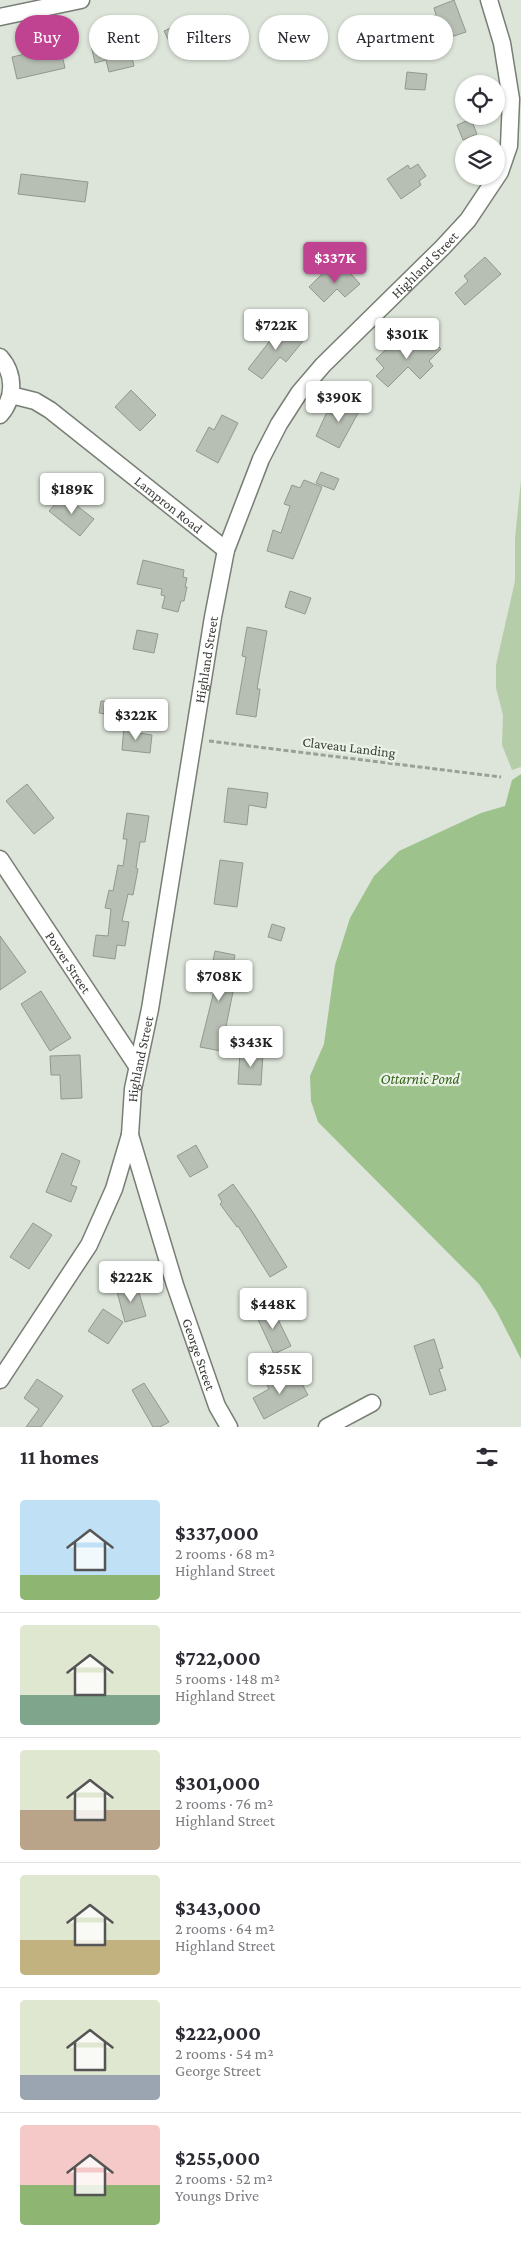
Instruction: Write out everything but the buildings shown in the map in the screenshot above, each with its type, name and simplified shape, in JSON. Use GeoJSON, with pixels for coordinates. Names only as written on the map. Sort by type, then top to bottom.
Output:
{"type":"FeatureCollection","features":[{"type":"Feature","properties":{"kind":"street"},"geometry":{"type":"LineString","coordinates":[[0,17],[80,0]]}},
{"type":"Feature","properties":{"kind":"street","name":"Highland Street"},"geometry":{"type":"LineString","coordinates":[[0,1380],[93,1238],[114,1189],[130,1135],[133,1089],[150,1010],[193,739],[226,550],[261,459],[279,424],[299,393],[342,345],[449,240],[474,212],[500,172],[509,146],[511,98],[502,43],[489,0]]}},
{"type":"Feature","properties":{"kind":"street"},"geometry":{"type":"LineString","coordinates":[[0,357],[10,377],[10,395],[6,408],[0,415]]}},
{"type":"Feature","properties":{"kind":"street","name":"Lampron Road"},"geometry":{"type":"LineString","coordinates":[[10,395],[35,401],[50,410],[226,550]]}},
{"type":"Feature","properties":{"kind":"street","name":"Power Street"},"geometry":{"type":"LineString","coordinates":[[0,859],[137,1066]]}},
{"type":"Feature","properties":{"kind":"street","name":"George Street"},"geometry":{"type":"LineString","coordinates":[[130,1135],[174,1285],[217,1406],[229,1427]]}},
{"type":"Feature","properties":{"kind":"street"},"geometry":{"type":"LineString","coordinates":[[327,1427],[372,1403]]}},
{"type":"Feature","properties":{"kind":"path","name":"Claveau Landing"},"geometry":{"type":"LineString","coordinates":[[193,739],[501,777]]}},
{"type":"Feature","properties":{"kind":"shaded area"},"geometry":{"type":"Polygon","coordinates":[[[521,480],[521,767],[512,770],[502,745],[503,715],[496,688],[496,665],[515,581],[515,538],[521,480]]]}},
{"type":"Feature","properties":{"kind":"water","name":"Ottarnic Pond"},"geometry":{"type":"Polygon","coordinates":[[[521,774],[521,1359],[497,1312],[479,1284],[318,1122],[311,1101],[310,1076],[324,1044],[335,965],[350,918],[374,876],[399,851],[481,813],[505,806],[512,780],[521,774]]]}}]}
